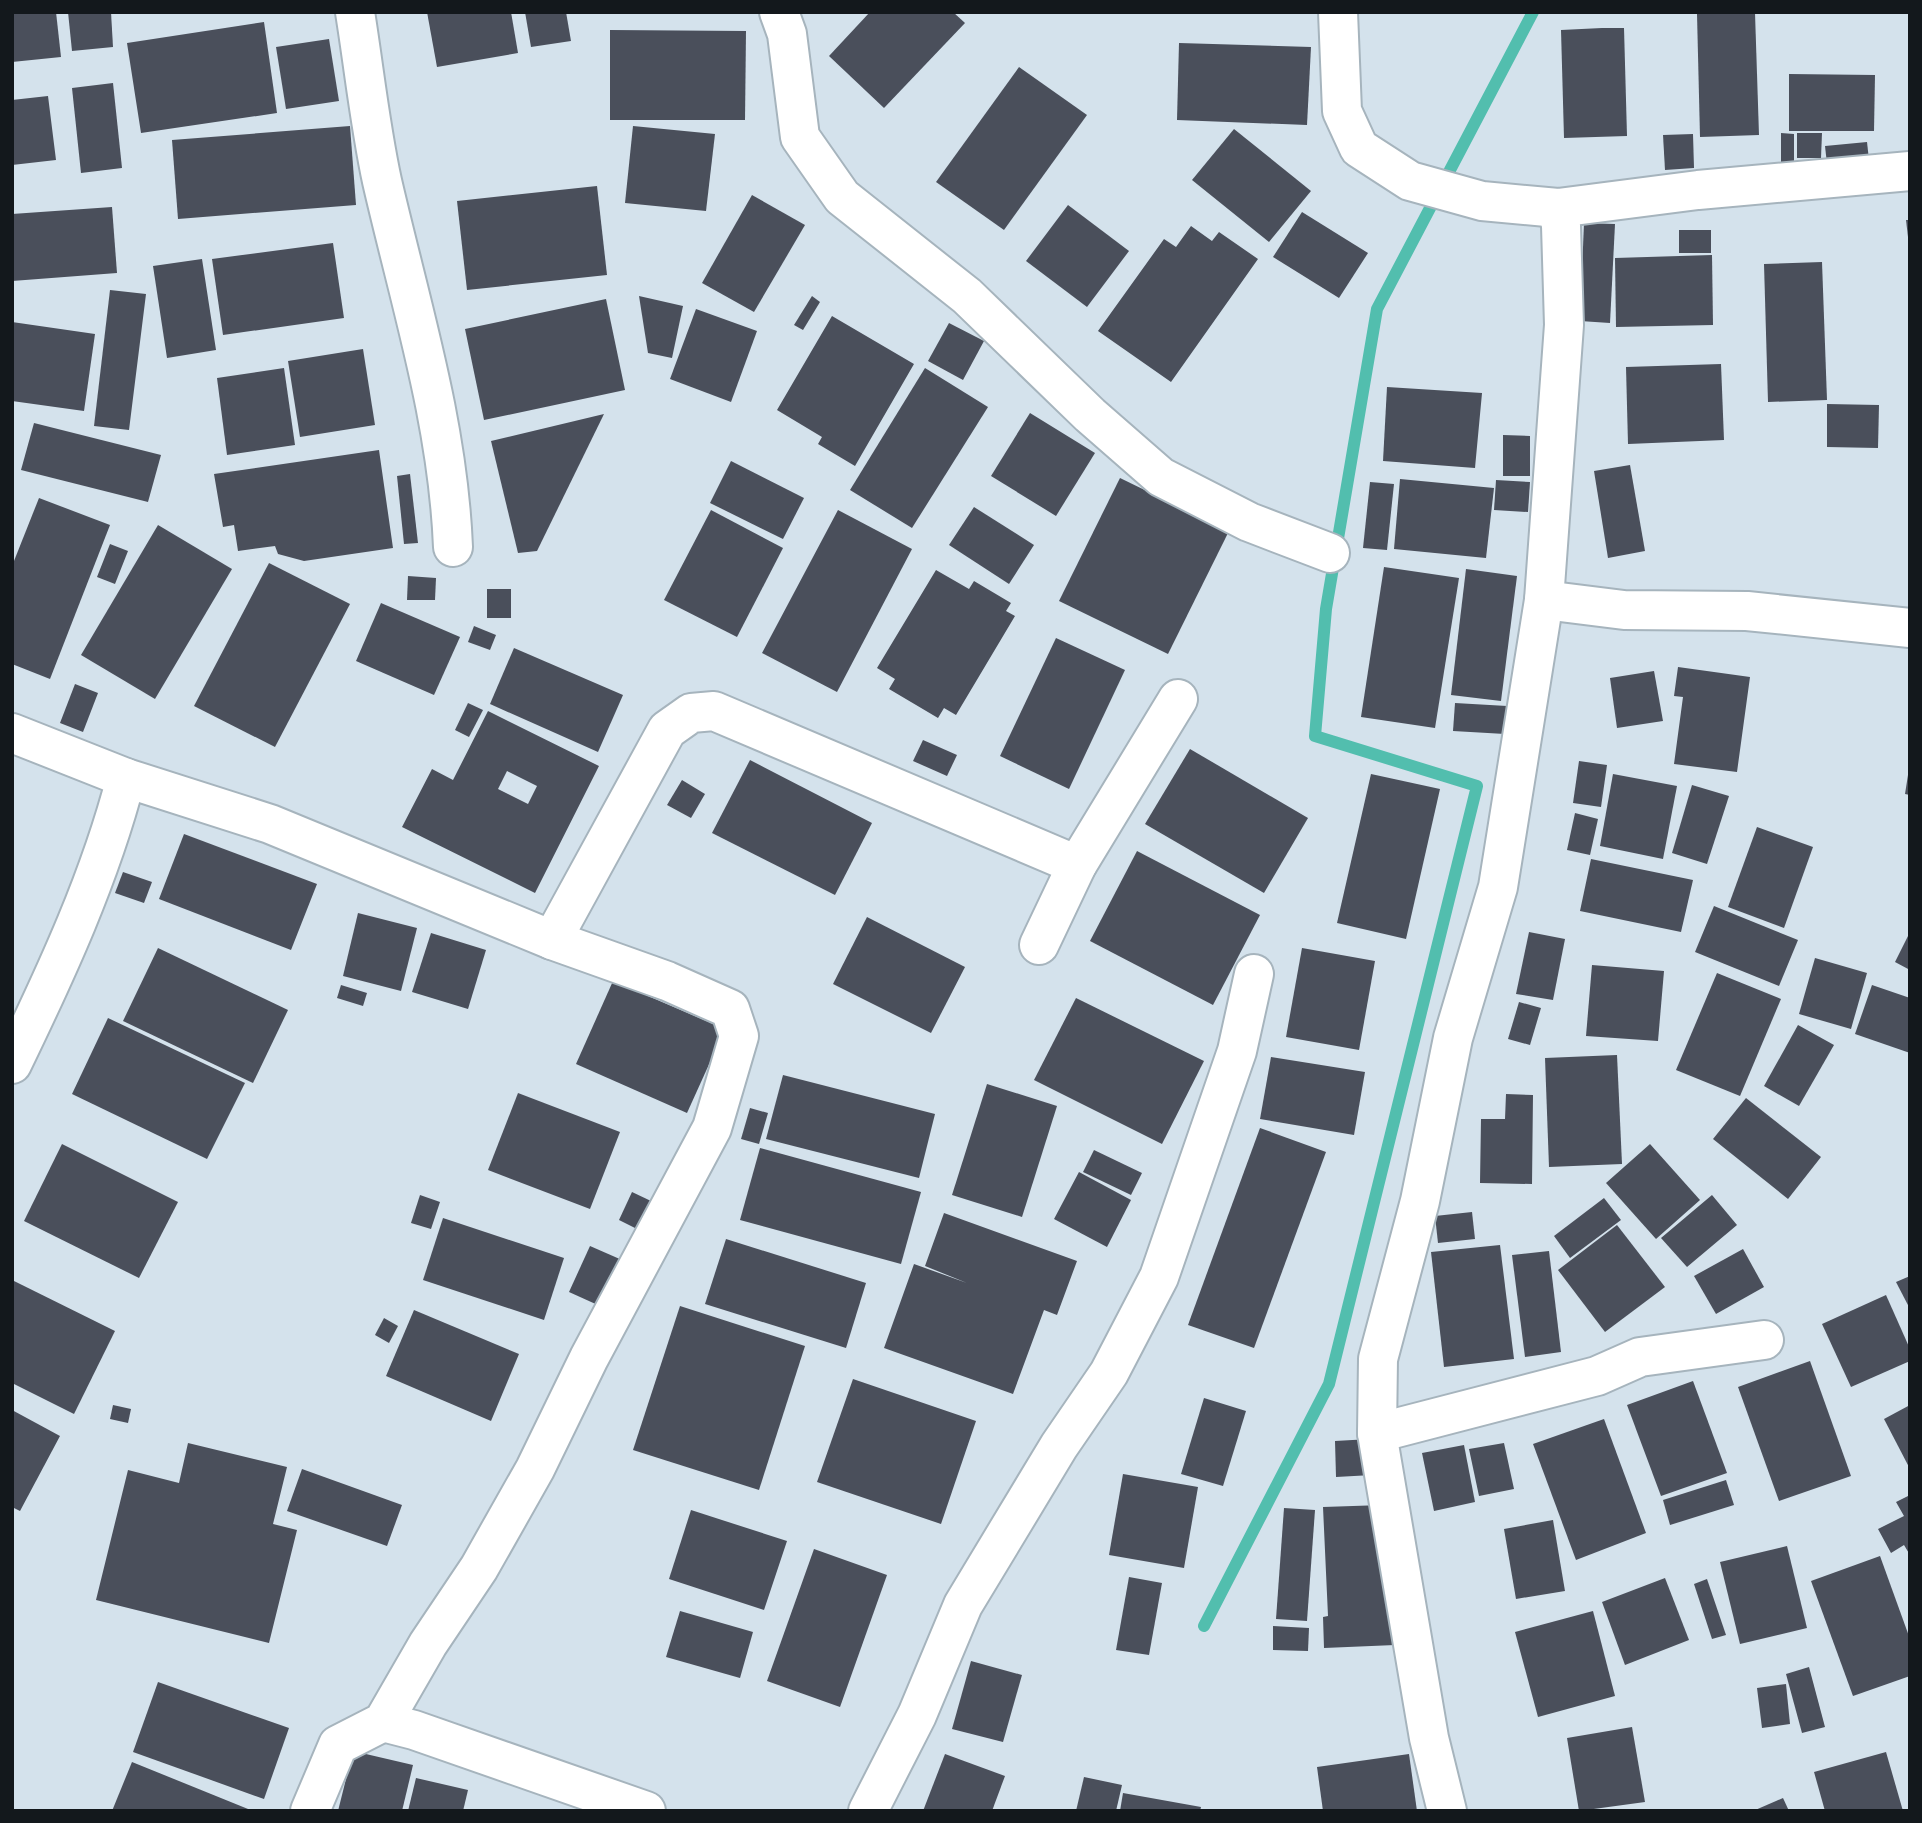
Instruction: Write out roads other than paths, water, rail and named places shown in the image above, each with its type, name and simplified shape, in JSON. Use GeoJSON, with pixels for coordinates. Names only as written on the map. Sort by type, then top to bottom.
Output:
{"type":"FeatureCollection","features":[{"type":"Feature","properties":{"kind":"street"},"geometry":{"type":"LineString","coordinates":[[355,12],[382,178],[432,379],[451,498],[453,547]]}},
{"type":"Feature","properties":{"kind":"street"},"geometry":{"type":"LineString","coordinates":[[779,12],[787,34],[800,137],[842,197],[967,296],[1090,415],[1161,477],[1250,522],[1331,553]]}},
{"type":"Feature","properties":{"kind":"street"},"geometry":{"type":"LineString","coordinates":[[1338,12],[1342,111],[1359,148],[1410,181],[1482,201],[1558,208],[1698,190],[1910,171]]}},
{"type":"Feature","properties":{"kind":"street"},"geometry":{"type":"LineString","coordinates":[[1447,1811],[1429,1738],[1377,1433],[1378,1359],[1420,1200],[1453,1038],[1498,887],[1544,600],[1564,325],[1558,208]]}},
{"type":"Feature","properties":{"kind":"street"},"geometry":{"type":"LineString","coordinates":[[1544,600],[1624,610],[1747,611],[1910,628]]}},
{"type":"Feature","properties":{"kind":"street"},"geometry":{"type":"LineString","coordinates":[[1039,946],[1077,865],[1178,699]]}},
{"type":"Feature","properties":{"kind":"street"},"geometry":{"type":"LineString","coordinates":[[552,940],[667,730],[691,713],[714,711],[1077,865]]}},
{"type":"Feature","properties":{"kind":"street"},"geometry":{"type":"LineString","coordinates":[[12,733],[127,778],[270,824],[552,940],[667,981],[730,1009],[737,1021],[739,1036],[712,1128],[589,1358],[523,1492],[479,1569],[429,1644],[383,1723],[338,1745],[310,1811]]}},
{"type":"Feature","properties":{"kind":"street"},"geometry":{"type":"LineString","coordinates":[[12,1064],[54,976],[108,846],[127,778]]}},
{"type":"Feature","properties":{"kind":"street"},"geometry":{"type":"LineString","coordinates":[[868,1811],[917,1715],[963,1605],[1059,1446],[1109,1373],[1159,1277],[1237,1051],[1254,974]]}},
{"type":"Feature","properties":{"kind":"street"},"geometry":{"type":"LineString","coordinates":[[1377,1433],[1597,1376],[1640,1357],[1764,1340]]}},
{"type":"Feature","properties":{"kind":"street"},"geometry":{"type":"LineString","coordinates":[[383,1723],[414,1730],[646,1811]]}},
{"type":"Feature","properties":{"kind":"waterway"},"geometry":{"type":"LineString","coordinates":[[1204,1626],[1329,1384],[1477,786],[1315,736],[1326,609],[1377,309],[1533,12]]}}]}
